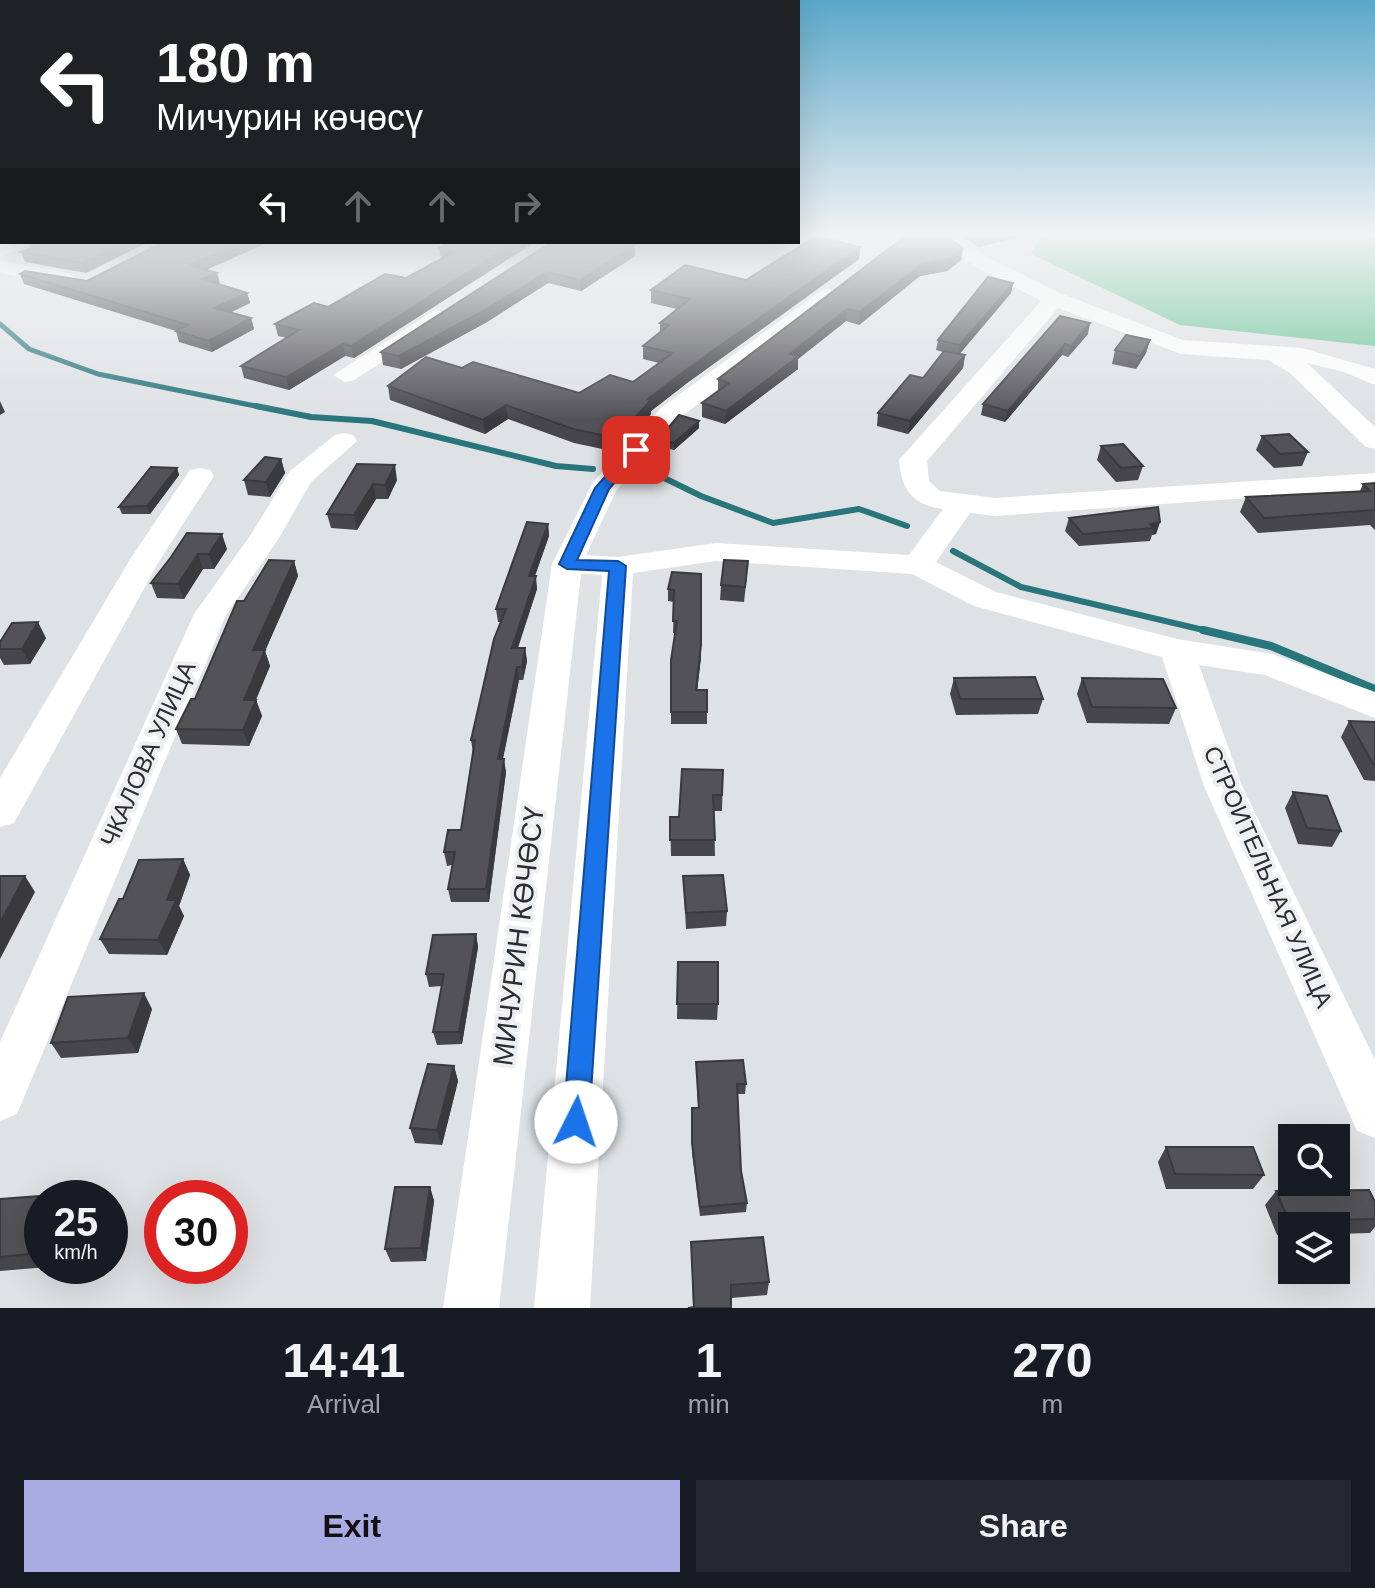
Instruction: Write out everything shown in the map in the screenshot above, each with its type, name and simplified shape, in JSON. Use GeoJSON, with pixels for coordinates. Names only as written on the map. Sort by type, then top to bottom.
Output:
{"type":"FeatureCollection","features":[{"type":"Feature","properties":{"kind":"street","name":"МИЧУРИН КӨЧӨСҮ"},"geometry":{"type":"LineString","coordinates":[[471,1308],[567,564],[603,488],[670,413],[829,296]]}},
{"type":"Feature","properties":{"kind":"street"},"geometry":{"type":"LineString","coordinates":[[1048,296],[1181,347],[1270,350],[1352,367],[1375,378]]}},
{"type":"Feature","properties":{"kind":"street"},"geometry":{"type":"LineString","coordinates":[[1054,299],[913,460],[915,483],[931,499],[995,507],[1375,481]]}},
{"type":"Feature","properties":{"kind":"street"},"geometry":{"type":"LineString","coordinates":[[345,375],[449,309]]}},
{"type":"Feature","properties":{"kind":"street"},"geometry":{"type":"LineString","coordinates":[[1270,350],[1298,368],[1375,441]]}},
{"type":"Feature","properties":{"kind":"street","name":"ЧКАЛОВА УЛИЦА"},"geometry":{"type":"LineString","coordinates":[[0,1097],[210,614],[264,538],[300,477],[344,441]]}},
{"type":"Feature","properties":{"kind":"street"},"geometry":{"type":"LineString","coordinates":[[0,812],[146,558],[200,476]]}},
{"type":"Feature","properties":{"kind":"street"},"geometry":{"type":"LineString","coordinates":[[918,565],[961,505]]}},
{"type":"Feature","properties":{"kind":"street"},"geometry":{"type":"LineString","coordinates":[[567,564],[618,566],[716,552],[918,565],[985,599],[1177,650],[1272,665],[1375,706]]}},
{"type":"Feature","properties":{"kind":"street"},"geometry":{"type":"LineString","coordinates":[[562,1308],[618,566]]}},
{"type":"Feature","properties":{"kind":"street","name":"СТРОИТЕЛЬНАЯ УЛИЦА"},"geometry":{"type":"LineString","coordinates":[[1177,650],[1223,786],[1375,1114]]}},
{"type":"Feature","properties":{"kind":"green space"},"geometry":{"type":"Polygon","coordinates":[[[1119,296],[1375,296],[1375,346],[1180,325],[1119,296]]]}},
{"type":"Feature","properties":{"kind":"building"},"geometry":{"type":"Polygon","coordinates":[[[93,296],[240,296],[214,308],[251,318],[209,341],[176,331],[188,325],[93,296]]]}},
{"type":"Feature","properties":{"kind":"building"},"geometry":{"type":"Polygon","coordinates":[[[347,296],[430,296],[351,346],[343,344],[286,377],[241,366],[299,330],[275,324],[314,303],[328,307],[347,296]]]}},
{"type":"Feature","properties":{"kind":"building"},"geometry":{"type":"Polygon","coordinates":[[[468,296],[508,296],[399,356],[381,352],[468,296]]]}},
{"type":"Feature","properties":{"kind":"building"},"geometry":{"type":"Polygon","coordinates":[[[677,296],[790,296],[687,369],[648,399],[651,400],[629,424],[619,421],[606,436],[573,429],[506,405],[483,420],[388,386],[426,357],[462,368],[473,362],[579,393],[610,375],[633,382],[673,353],[643,346],[669,325],[660,323],[690,299],[677,296]]]}},
{"type":"Feature","properties":{"kind":"building"},"geometry":{"type":"Polygon","coordinates":[[[827,296],[881,296],[860,312],[847,309],[790,354],[799,356],[726,411],[702,403],[729,383],[718,379],[827,296]]]}},
{"type":"Feature","properties":{"kind":"building"},"geometry":{"type":"Polygon","coordinates":[[[973,296],[1002,296],[960,345],[938,340],[973,296]]]}},
{"type":"Feature","properties":{"kind":"building"},"geometry":{"type":"Polygon","coordinates":[[[1060,316],[1090,323],[1071,346],[1065,344],[1008,411],[983,404],[1060,316]]]}},
{"type":"Feature","properties":{"kind":"building"},"geometry":{"type":"Polygon","coordinates":[[[1126,335],[1150,340],[1140,356],[1115,350],[1126,335]]]}},
{"type":"Feature","properties":{"kind":"building"},"geometry":{"type":"Polygon","coordinates":[[[944,351],[965,355],[910,421],[878,413],[910,375],[923,378],[944,351]]]}},
{"type":"Feature","properties":{"kind":"building"},"geometry":{"type":"Polygon","coordinates":[[[679,415],[699,421],[674,443],[659,439],[679,415]]]}},
{"type":"Feature","properties":{"kind":"building"},"geometry":{"type":"Polygon","coordinates":[[[1289,434],[1308,452],[1280,454],[1262,436],[1289,434]]]}},
{"type":"Feature","properties":{"kind":"building"},"geometry":{"type":"Polygon","coordinates":[[[1123,444],[1143,466],[1121,468],[1101,446],[1123,444]]]}},
{"type":"Feature","properties":{"kind":"building"},"geometry":{"type":"Polygon","coordinates":[[[265,457],[281,459],[266,482],[244,480],[265,457]]]}},
{"type":"Feature","properties":{"kind":"building"},"geometry":{"type":"Polygon","coordinates":[[[357,464],[395,465],[385,485],[373,484],[354,515],[327,514],[357,464]]]}},
{"type":"Feature","properties":{"kind":"building"},"geometry":{"type":"Polygon","coordinates":[[[151,467],[177,468],[147,506],[119,507],[151,467]]]}},
{"type":"Feature","properties":{"kind":"building"},"geometry":{"type":"Polygon","coordinates":[[[1375,483],[1375,510],[1264,518],[1246,497],[1370,491],[1363,484],[1375,483]]]}},
{"type":"Feature","properties":{"kind":"building"},"geometry":{"type":"Polygon","coordinates":[[[1158,507],[1160,522],[1150,524],[1154,528],[1083,534],[1069,518],[1158,507]]]}},
{"type":"Feature","properties":{"kind":"building"},"geometry":{"type":"Polygon","coordinates":[[[527,522],[548,524],[529,576],[536,576],[512,648],[525,648],[522,667],[517,667],[498,759],[504,759],[486,889],[448,889],[455,852],[444,852],[448,830],[461,830],[475,740],[471,740],[494,639],[506,609],[496,609],[527,522]]]}},
{"type":"Feature","properties":{"kind":"building"},"geometry":{"type":"Polygon","coordinates":[[[187,533],[222,534],[209,554],[198,554],[178,584],[151,583],[171,557],[187,533]]]}},
{"type":"Feature","properties":{"kind":"building"},"geometry":{"type":"Polygon","coordinates":[[[269,560],[294,561],[253,650],[265,650],[244,700],[256,700],[243,730],[176,729],[191,699],[195,699],[237,601],[244,601],[269,560]]]}},
{"type":"Feature","properties":{"kind":"building"},"geometry":{"type":"Polygon","coordinates":[[[724,560],[748,561],[745,587],[721,585],[724,560]]]}},
{"type":"Feature","properties":{"kind":"building"},"geometry":{"type":"Polygon","coordinates":[[[672,572],[701,574],[701,645],[696,690],[707,690],[707,712],[671,712],[671,660],[677,621],[673,621],[674,590],[668,589],[672,572]]]}},
{"type":"Feature","properties":{"kind":"building"},"geometry":{"type":"Polygon","coordinates":[[[38,622],[22,649],[0,649],[0,642],[12,623],[38,622]]]}},
{"type":"Feature","properties":{"kind":"building"},"geometry":{"type":"Polygon","coordinates":[[[1035,677],[1043,699],[960,699],[954,678],[1035,677]]]}},
{"type":"Feature","properties":{"kind":"building"},"geometry":{"type":"Polygon","coordinates":[[[1082,678],[1163,679],[1176,708],[1092,707],[1082,678]]]}},
{"type":"Feature","properties":{"kind":"building"},"geometry":{"type":"Polygon","coordinates":[[[1349,721],[1375,722],[1375,765],[1373,764],[1349,721]]]}},
{"type":"Feature","properties":{"kind":"building"},"geometry":{"type":"Polygon","coordinates":[[[682,769],[723,770],[722,795],[713,795],[715,840],[670,840],[670,817],[679,817],[682,769]]]}},
{"type":"Feature","properties":{"kind":"building"},"geometry":{"type":"Polygon","coordinates":[[[1293,792],[1327,796],[1341,831],[1307,828],[1293,792]]]}},
{"type":"Feature","properties":{"kind":"building"},"geometry":{"type":"Polygon","coordinates":[[[183,859],[167,900],[176,900],[158,940],[100,939],[119,899],[123,899],[139,860],[183,859]]]}},
{"type":"Feature","properties":{"kind":"building"},"geometry":{"type":"Polygon","coordinates":[[[723,875],[727,911],[686,913],[683,876],[723,875]]]}},
{"type":"Feature","properties":{"kind":"building"},"geometry":{"type":"Polygon","coordinates":[[[0,876],[25,876],[0,923],[0,876]]]}},
{"type":"Feature","properties":{"kind":"building"},"geometry":{"type":"Polygon","coordinates":[[[476,934],[459,1032],[433,1032],[444,974],[426,974],[433,935],[476,934]]]}},
{"type":"Feature","properties":{"kind":"building"},"geometry":{"type":"Polygon","coordinates":[[[678,962],[718,962],[718,1004],[677,1004],[678,962]]]}},
{"type":"Feature","properties":{"kind":"building"},"geometry":{"type":"Polygon","coordinates":[[[144,993],[128,1038],[51,1043],[68,997],[144,993]]]}},
{"type":"Feature","properties":{"kind":"building"},"geometry":{"type":"Polygon","coordinates":[[[743,1060],[746,1084],[737,1084],[741,1171],[747,1203],[700,1207],[692,1143],[692,1108],[699,1108],[696,1062],[743,1060]]]}},
{"type":"Feature","properties":{"kind":"building"},"geometry":{"type":"Polygon","coordinates":[[[428,1064],[454,1066],[437,1130],[410,1128],[428,1064]]]}},
{"type":"Feature","properties":{"kind":"building"},"geometry":{"type":"Polygon","coordinates":[[[1166,1147],[1253,1147],[1264,1175],[1175,1174],[1166,1147]]]}},
{"type":"Feature","properties":{"kind":"building"},"geometry":{"type":"Polygon","coordinates":[[[395,1187],[430,1187],[421,1248],[385,1249],[395,1187]]]}},
{"type":"Feature","properties":{"kind":"building"},"geometry":{"type":"Polygon","coordinates":[[[1350,1190],[1369,1190],[1375,1202],[1375,1219],[1350,1220],[1350,1212],[1285,1212],[1278,1196],[1350,1196],[1350,1190]]]}},
{"type":"Feature","properties":{"kind":"building"},"geometry":{"type":"Polygon","coordinates":[[[24,1197],[24,1255],[0,1257],[0,1199],[24,1197]]]}},
{"type":"Feature","properties":{"kind":"building"},"geometry":{"type":"Polygon","coordinates":[[[763,1237],[769,1282],[731,1285],[731,1308],[688,1308],[694,1307],[691,1242],[763,1237]]]}},
{"type":"Feature","properties":{"kind":"waterway"},"geometry":{"type":"LineString","coordinates":[[0,324],[29,349],[98,374],[265,408]]}},
{"type":"Feature","properties":{"kind":"waterway"},"geometry":{"type":"LineString","coordinates":[[256,406],[311,417],[372,421],[556,466],[593,469]]}},
{"type":"Feature","properties":{"kind":"waterway"},"geometry":{"type":"LineString","coordinates":[[656,474],[701,496],[773,523],[859,509],[907,526]]}},
{"type":"Feature","properties":{"kind":"waterway"},"geometry":{"type":"LineString","coordinates":[[953,551],[1021,587],[1212,632]]}},
{"type":"Feature","properties":{"kind":"waterway"},"geometry":{"type":"LineString","coordinates":[[1203,630],[1271,646],[1375,689]]}},
{"type":"Feature","properties":{"kind":"route"},"geometry":{"type":"LineString","coordinates":[[576,1122],[618,566],[567,564],[603,488],[636,450]]}}]}
